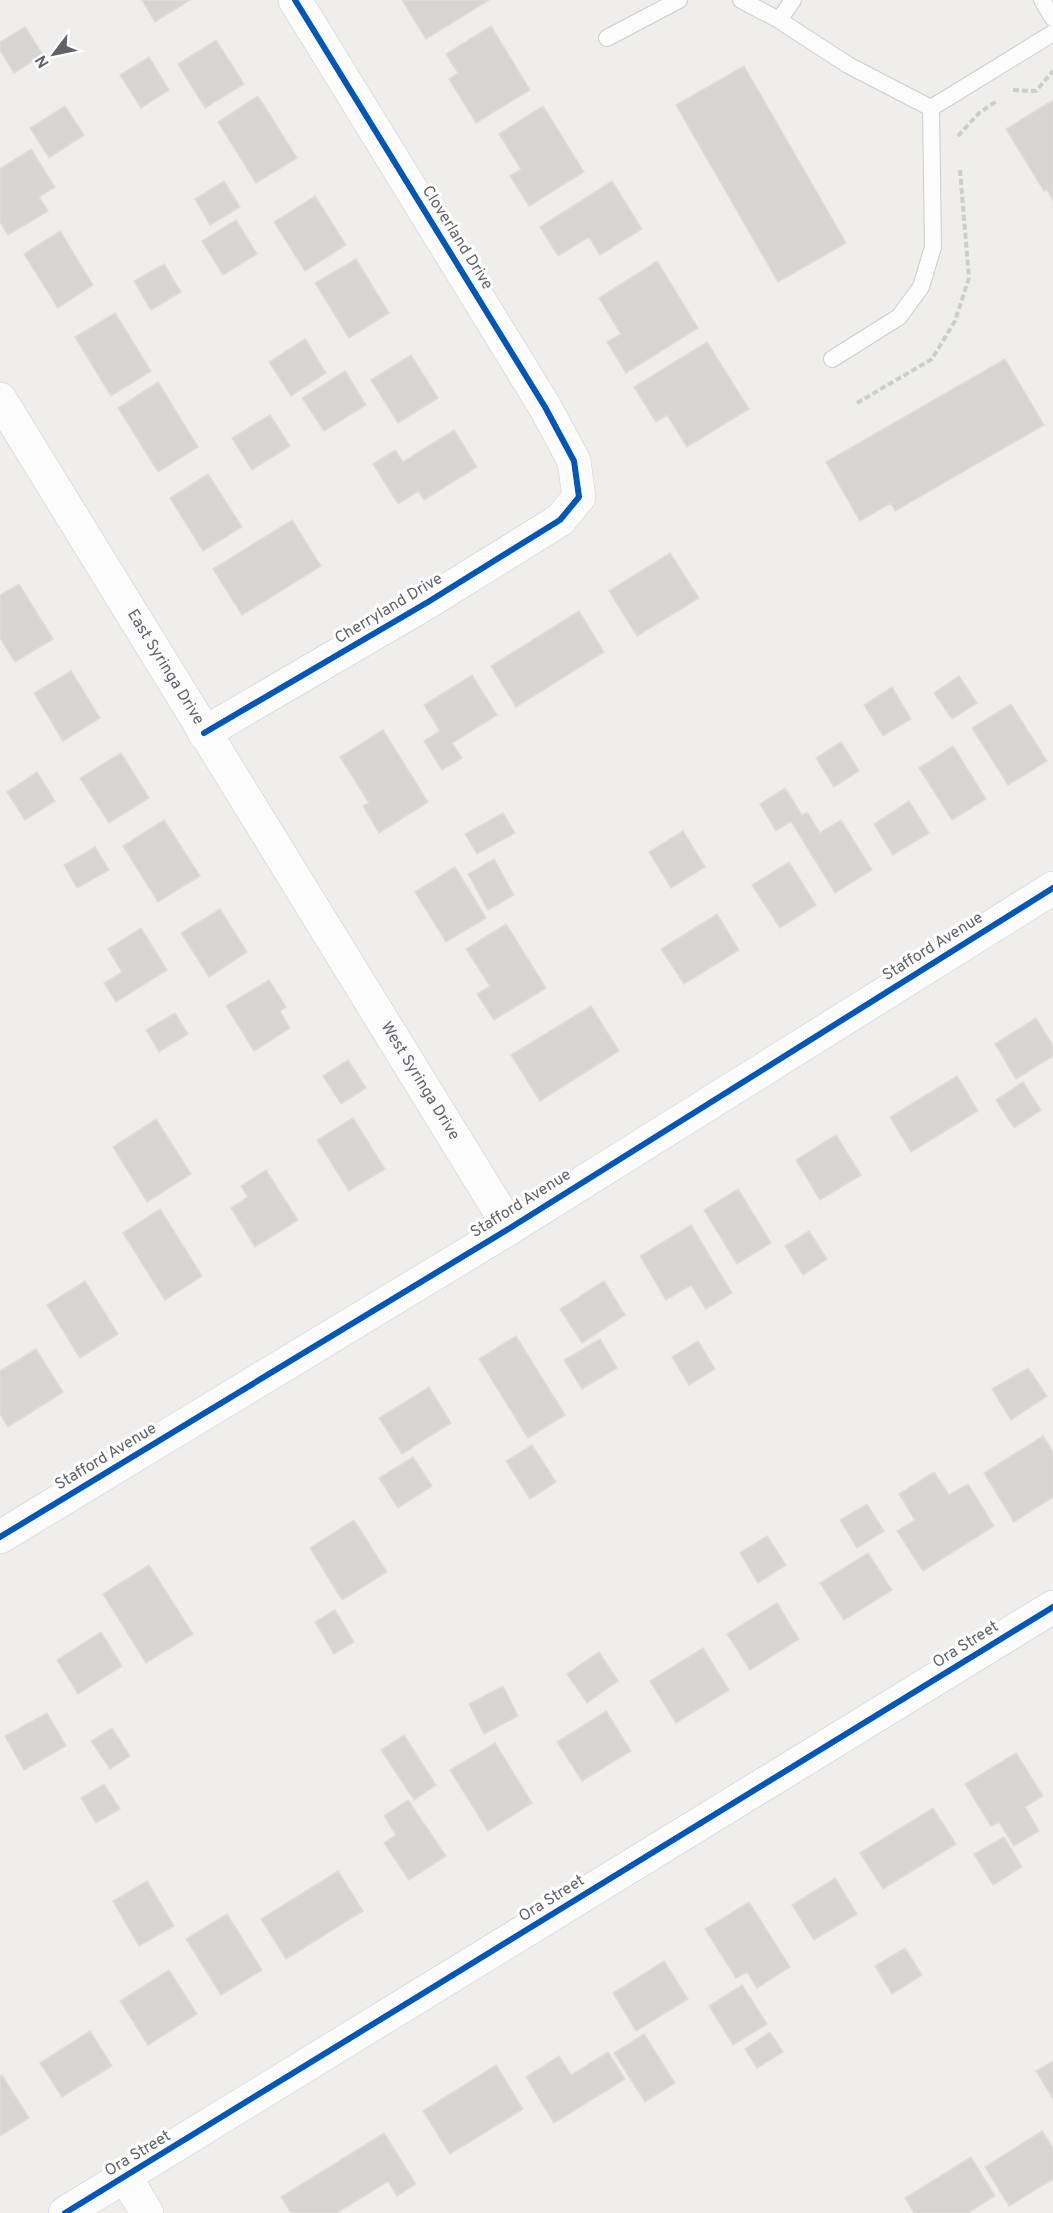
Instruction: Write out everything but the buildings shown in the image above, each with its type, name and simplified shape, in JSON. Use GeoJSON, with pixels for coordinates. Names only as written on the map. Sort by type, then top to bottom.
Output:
{"type":"FeatureCollection","features":[{"type":"Feature","properties":{"kind":"street","name":"Cloverland Drive"},"geometry":{"type":"LineString","coordinates":[[295,0],[545,407],[574,460],[579,497]]}},
{"type":"Feature","properties":{"kind":"street","name":"East Syringa Drive"},"geometry":{"type":"LineString","coordinates":[[0,399],[204,733],[332,935]]}},
{"type":"Feature","properties":{"kind":"street","name":"Cherryland Drive"},"geometry":{"type":"LineString","coordinates":[[204,733],[428,602],[560,520],[579,497]]}},
{"type":"Feature","properties":{"kind":"street","name":"Stafford Avenue"},"geometry":{"type":"LineString","coordinates":[[0,1537],[510,1228],[1053,888]]}},
{"type":"Feature","properties":{"kind":"street","name":"West Syringa Drive"},"geometry":{"type":"LineString","coordinates":[[332,935],[510,1228]]}},
{"type":"Feature","properties":{"kind":"street","name":"Ora Street"},"geometry":{"type":"LineString","coordinates":[[65,2213],[126,2178],[1053,1607]]}},
{"type":"Feature","properties":{"kind":"street"},"geometry":{"type":"LineString","coordinates":[[126,2178],[147,2213]]}},
{"type":"Feature","properties":{"kind":"lane"},"geometry":{"type":"LineString","coordinates":[[607,39],[679,0]]}},
{"type":"Feature","properties":{"kind":"lane"},"geometry":{"type":"LineString","coordinates":[[741,0],[780,20],[848,65],[931,108]]}},
{"type":"Feature","properties":{"kind":"lane"},"geometry":{"type":"LineString","coordinates":[[780,20],[793,0]]}},
{"type":"Feature","properties":{"kind":"lane"},"geometry":{"type":"LineString","coordinates":[[1042,0],[1053,18]]}},
{"type":"Feature","properties":{"kind":"lane"},"geometry":{"type":"LineString","coordinates":[[931,108],[1053,33]]}},
{"type":"Feature","properties":{"kind":"lane"},"geometry":{"type":"LineString","coordinates":[[831,359],[899,317],[921,287],[933,247],[931,108]]}},
{"type":"Feature","properties":{"kind":"cycle path"},"geometry":{"type":"LineString","coordinates":[[204,733],[428,602],[560,520],[579,497],[574,461],[545,407],[295,0]]}},
{"type":"Feature","properties":{"kind":"cycle path"},"geometry":{"type":"LineString","coordinates":[[0,1537],[510,1228],[1053,888]]}},
{"type":"Feature","properties":{"kind":"cycle path"},"geometry":{"type":"LineString","coordinates":[[65,2213],[1053,1607]]}}]}
